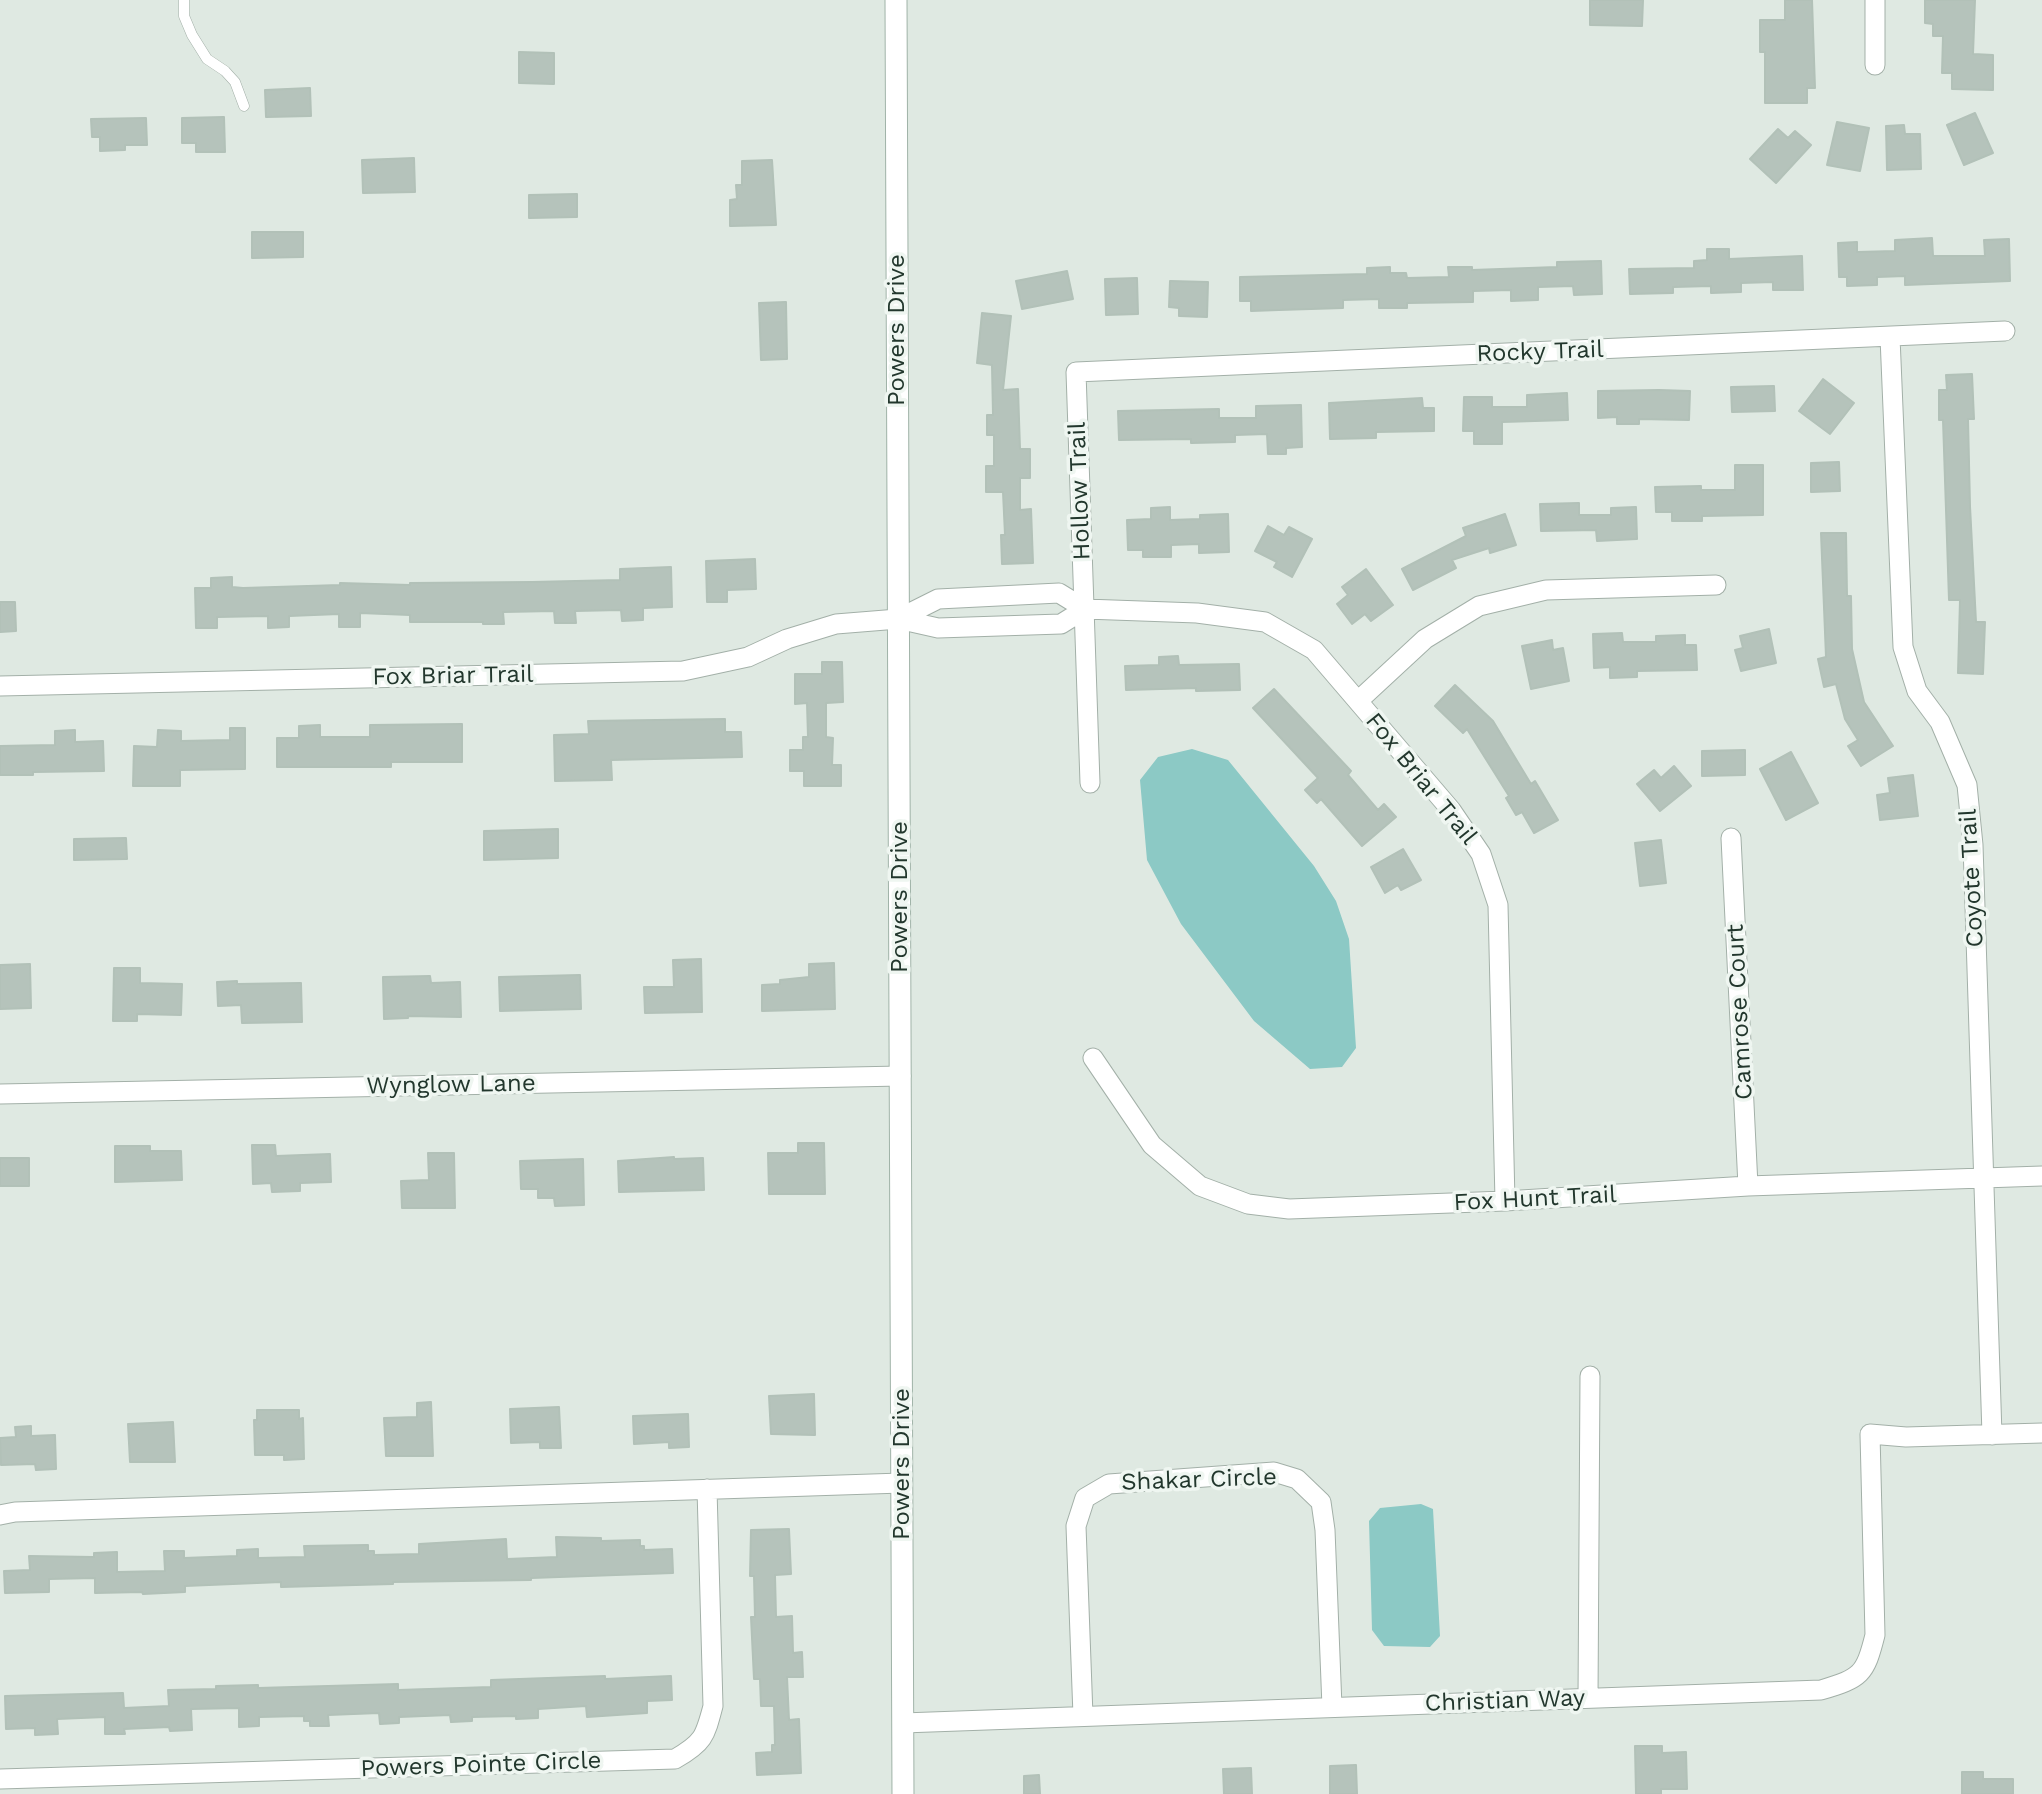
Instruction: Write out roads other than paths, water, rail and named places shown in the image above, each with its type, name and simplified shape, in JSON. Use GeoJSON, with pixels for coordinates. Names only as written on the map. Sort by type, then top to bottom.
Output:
{"type":"FeatureCollection","features":[{"type":"Feature","properties":{"kind":"street","name":"Powers Drive"},"geometry":{"type":"LineString","coordinates":[[896,0],[903,1794]]}},
{"type":"Feature","properties":{"kind":"street"},"geometry":{"type":"LineString","coordinates":[[1875,0],[1875,65]]}},
{"type":"Feature","properties":{"kind":"street","name":"Rocky Trail"},"geometry":{"type":"LineString","coordinates":[[1076,372],[2005,331]]}},
{"type":"Feature","properties":{"kind":"street","name":"Coyote Trail"},"geometry":{"type":"LineString","coordinates":[[1890,337],[1903,647],[1917,691],[1940,722],[1967,785],[1973,845],[1992,1435]]}},
{"type":"Feature","properties":{"kind":"street","name":"Hollow Trail"},"geometry":{"type":"LineString","coordinates":[[1076,372],[1090,783]]}},
{"type":"Feature","properties":{"kind":"street"},"geometry":{"type":"LineString","coordinates":[[1358,701],[1425,639],[1479,606],[1546,590],[1716,585]]}},
{"type":"Feature","properties":{"kind":"street","name":"Fox Briar Trail"},"geometry":{"type":"LineString","coordinates":[[898,619],[938,599],[1059,593],[1085,609],[1197,613],[1265,622],[1314,650],[1451,810],[1481,854],[1497,905],[1505,1201]]}},
{"type":"Feature","properties":{"kind":"street","name":"Fox Briar Trail"},"geometry":{"type":"LineString","coordinates":[[0,686],[683,671],[748,657],[787,639],[836,624],[898,619],[938,628],[1061,624],[1085,609]]}},
{"type":"Feature","properties":{"kind":"street","name":"Camrose Court"},"geometry":{"type":"LineString","coordinates":[[1731,838],[1748,1186]]}},
{"type":"Feature","properties":{"kind":"street","name":"Fox Hunt Trail"},"geometry":{"type":"LineString","coordinates":[[1093,1058],[1152,1145],[1200,1186],[1248,1204],[1289,1209],[1505,1201],[1748,1186],[2042,1176]]}},
{"type":"Feature","properties":{"kind":"street","name":"Wynglow Lane"},"geometry":{"type":"LineString","coordinates":[[0,1094],[901,1076]]}},
{"type":"Feature","properties":{"kind":"street"},"geometry":{"type":"LineString","coordinates":[[1588,1698],[1590,1376]]}},
{"type":"Feature","properties":{"kind":"street"},"geometry":{"type":"LineString","coordinates":[[1992,1435],[2042,1433]]}},
{"type":"Feature","properties":{"kind":"street","name":"Christian Way"},"geometry":{"type":"LineString","coordinates":[[903,1723],[1821,1690],[1856,1676],[1868,1662],[1875,1634],[1870,1434],[1906,1437],[1992,1435]]}},
{"type":"Feature","properties":{"kind":"street","name":"Shakar Circle"},"geometry":{"type":"LineString","coordinates":[[1083,1716],[1076,1526],[1086,1498],[1109,1484],[1274,1472],[1297,1479],[1321,1502],[1325,1530],[1332,1707]]}},
{"type":"Feature","properties":{"kind":"street"},"geometry":{"type":"LineString","coordinates":[[0,1515],[15,1512],[902,1483]]}},
{"type":"Feature","properties":{"kind":"street","name":"Powers Pointe Circle"},"geometry":{"type":"LineString","coordinates":[[0,1779],[674,1759],[695,1748],[707,1729],[713,1706],[707,1489]]}},
{"type":"Feature","properties":{"kind":"lane"},"geometry":{"type":"LineString","coordinates":[[184,0],[184,16],[192,34],[207,59],[235,82],[244,106]]}},
{"type":"Feature","properties":{"kind":"water"},"geometry":{"type":"Polygon","coordinates":[[[1192,749],[1228,760],[1314,866],[1336,901],[1349,939],[1356,1048],[1342,1067],[1310,1069],[1254,1021],[1181,924],[1147,860],[1140,780],[1158,757],[1192,749]]]}},
{"type":"Feature","properties":{"kind":"water"},"geometry":{"type":"Polygon","coordinates":[[[1421,1504],[1433,1509],[1440,1636],[1430,1647],[1384,1646],[1372,1630],[1369,1521],[1380,1508],[1421,1504]]]}}]}
